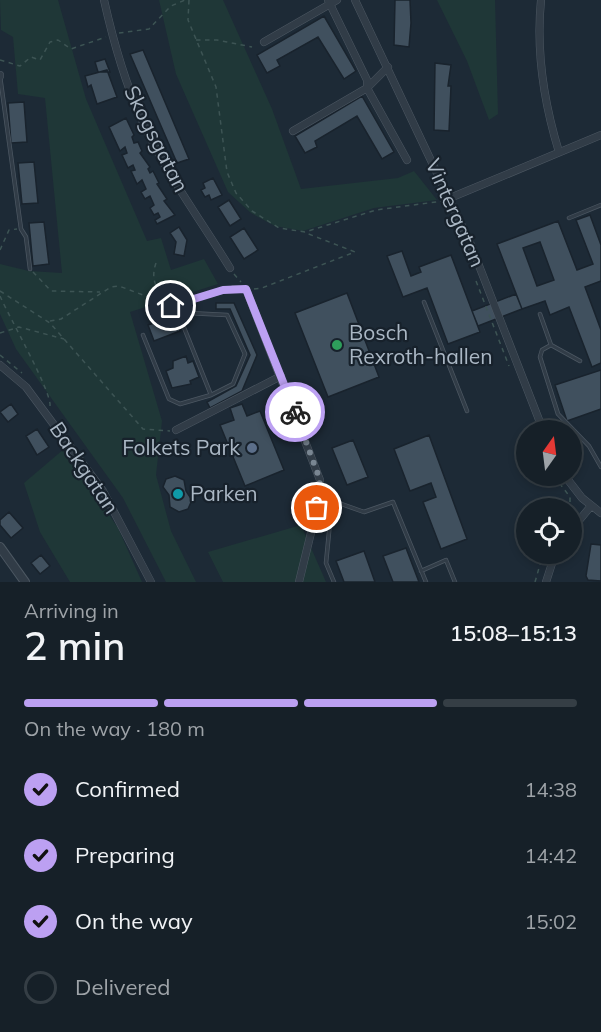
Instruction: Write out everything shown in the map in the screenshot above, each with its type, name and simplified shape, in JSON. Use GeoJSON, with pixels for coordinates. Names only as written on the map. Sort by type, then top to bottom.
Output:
{"type":"FeatureCollection","features":[{"type":"Feature","properties":{"kind":"street","name":"Skogsgatan"},"geometry":{"type":"LineString","coordinates":[[104,0],[112,35],[142,120],[171,174],[230,268]]}},
{"type":"Feature","properties":{"kind":"street"},"geometry":{"type":"LineString","coordinates":[[264,42],[328,3],[337,0]]}},
{"type":"Feature","properties":{"kind":"street","name":"Vintergatan"},"geometry":{"type":"LineString","coordinates":[[355,0],[478,262],[539,420]]}},
{"type":"Feature","properties":{"kind":"street"},"geometry":{"type":"LineString","coordinates":[[541,0],[539,35],[541,72],[559,152]]}},
{"type":"Feature","properties":{"kind":"street"},"geometry":{"type":"LineString","coordinates":[[328,3],[367,80],[368,88],[407,160]]}},
{"type":"Feature","properties":{"kind":"street"},"geometry":{"type":"LineString","coordinates":[[293,131],[368,88],[388,67]]}},
{"type":"Feature","properties":{"kind":"street"},"geometry":{"type":"LineString","coordinates":[[447,199],[601,135]]}},
{"type":"Feature","properties":{"kind":"street"},"geometry":{"type":"LineString","coordinates":[[234,289],[246,289],[317,470],[319,496],[299,582]]}},
{"type":"Feature","properties":{"kind":"street","name":"Backgatan"},"geometry":{"type":"LineString","coordinates":[[0,365],[26,387],[103,492],[151,582]]}},
{"type":"Feature","properties":{"kind":"street"},"geometry":{"type":"LineString","coordinates":[[176,430],[281,376]]}},
{"type":"Feature","properties":{"kind":"street"},"geometry":{"type":"LineString","coordinates":[[574,486],[591,506],[601,513]]}},
{"type":"Feature","properties":{"kind":"street"},"geometry":{"type":"LineString","coordinates":[[582,517],[591,506]]}},
{"type":"Feature","properties":{"kind":"street"},"geometry":{"type":"LineString","coordinates":[[0,547],[26,582]]}},
{"type":"Feature","properties":{"kind":"street"},"geometry":{"type":"LineString","coordinates":[[546,582],[552,564]]}},
{"type":"Feature","properties":{"kind":"lane"},"geometry":{"type":"LineString","coordinates":[[0,75],[21,229],[26,237],[30,269]]}},
{"type":"Feature","properties":{"kind":"lane"},"geometry":{"type":"LineString","coordinates":[[569,218],[601,204]]}},
{"type":"Feature","properties":{"kind":"lane"},"geometry":{"type":"LineString","coordinates":[[171,306],[234,289]]}},
{"type":"Feature","properties":{"kind":"lane"},"geometry":{"type":"LineString","coordinates":[[188,313],[193,299]]}},
{"type":"Feature","properties":{"kind":"lane"},"geometry":{"type":"LineString","coordinates":[[424,302],[466,411]]}},
{"type":"Feature","properties":{"kind":"lane"},"geometry":{"type":"LineString","coordinates":[[143,335],[169,399],[180,404],[211,395],[233,384],[245,354],[227,315],[188,313],[182,316],[181,320],[211,395]]}},
{"type":"Feature","properties":{"kind":"lane"},"geometry":{"type":"LineString","coordinates":[[540,314],[551,345],[580,361]]}},
{"type":"Feature","properties":{"kind":"lane"},"geometry":{"type":"LineString","coordinates":[[551,345],[542,350],[540,357],[558,414],[589,446],[601,466]]}},
{"type":"Feature","properties":{"kind":"lane"},"geometry":{"type":"LineString","coordinates":[[319,496],[364,513],[393,502],[426,582]]}},
{"type":"Feature","properties":{"kind":"lane"},"geometry":{"type":"LineString","coordinates":[[315,518],[330,522],[326,563],[334,582]]}},
{"type":"Feature","properties":{"kind":"lane"},"geometry":{"type":"LineString","coordinates":[[421,571],[446,561],[455,582]]}},
{"type":"Feature","properties":{"kind":"path"},"geometry":{"type":"LineString","coordinates":[[0,60],[20,66],[31,57],[40,60],[50,42],[58,40],[71,49],[112,35],[149,28],[171,6],[185,0]]}},
{"type":"Feature","properties":{"kind":"path"},"geometry":{"type":"LineString","coordinates":[[189,0],[188,20],[216,87],[221,110],[222,147],[227,172],[236,193],[252,212],[279,228],[305,232],[355,252],[262,288],[246,289],[230,268]]}},
{"type":"Feature","properties":{"kind":"path"},"geometry":{"type":"LineString","coordinates":[[195,40],[217,40],[252,47]]}},
{"type":"Feature","properties":{"kind":"path"},"geometry":{"type":"LineString","coordinates":[[440,192],[447,199]]}},
{"type":"Feature","properties":{"kind":"path"},"geometry":{"type":"LineString","coordinates":[[305,232],[376,210],[447,199]]}},
{"type":"Feature","properties":{"kind":"path"},"geometry":{"type":"LineString","coordinates":[[0,250],[9,230],[21,229]]}},
{"type":"Feature","properties":{"kind":"path"},"geometry":{"type":"LineString","coordinates":[[156,263],[153,271],[154,285],[166,303]]}},
{"type":"Feature","properties":{"kind":"path"},"geometry":{"type":"LineString","coordinates":[[30,269],[51,291],[101,293]]}},
{"type":"Feature","properties":{"kind":"path"},"geometry":{"type":"LineString","coordinates":[[476,280],[513,374]]}},
{"type":"Feature","properties":{"kind":"path"},"geometry":{"type":"LineString","coordinates":[[48,321],[61,319],[101,293],[119,286],[171,306]]}},
{"type":"Feature","properties":{"kind":"path"},"geometry":{"type":"LineString","coordinates":[[0,291],[48,321],[143,429],[162,433],[176,430]]}},
{"type":"Feature","properties":{"kind":"path"},"geometry":{"type":"LineString","coordinates":[[0,296],[14,328],[48,389],[51,399],[50,409]]}},
{"type":"Feature","properties":{"kind":"path"},"geometry":{"type":"LineString","coordinates":[[0,333],[14,328],[65,339]]}},
{"type":"Feature","properties":{"kind":"path"},"geometry":{"type":"LineString","coordinates":[[535,582],[540,564]]}},
{"type":"Feature","properties":{"kind":"green space"},"geometry":{"type":"Polygon","coordinates":[[[0,0],[58,0],[86,99],[147,241],[161,238],[171,270],[204,259],[218,284],[130,312],[162,421],[156,475],[171,531],[196,582],[166,582],[123,498],[16,349],[0,314],[0,264],[29,271],[62,273],[45,98],[18,94],[13,37],[1,30],[0,0]]]}},
{"type":"Feature","properties":{"kind":"green space"},"geometry":{"type":"Polygon","coordinates":[[[159,0],[223,0],[272,109],[301,189],[398,178],[414,171],[437,200],[374,208],[303,231],[275,226],[251,213],[228,192],[176,74],[159,0]]]}},
{"type":"Feature","properties":{"kind":"green space"},"geometry":{"type":"Polygon","coordinates":[[[437,0],[495,0],[498,114],[489,120],[467,61],[437,0]]]}},
{"type":"Feature","properties":{"kind":"green space"},"geometry":{"type":"Polygon","coordinates":[[[64,449],[118,528],[142,582],[70,582],[40,532],[24,483],[64,449]]]}},
{"type":"Feature","properties":{"kind":"green space"},"geometry":{"type":"Polygon","coordinates":[[[301,525],[326,582],[223,582],[208,552],[301,525]]]}},
{"type":"Feature","properties":{"kind":"building"},"geometry":{"type":"Polygon","coordinates":[[[395,0],[410,0],[409,47],[394,45],[395,0]]]}},
{"type":"Feature","properties":{"kind":"building"},"geometry":{"type":"Polygon","coordinates":[[[324,16],[356,71],[344,79],[318,37],[277,60],[280,66],[267,73],[257,55],[324,16]]]}},
{"type":"Feature","properties":{"kind":"building"},"geometry":{"type":"Polygon","coordinates":[[[143,50],[189,159],[177,163],[130,54],[143,50]]]}},
{"type":"Feature","properties":{"kind":"building"},"geometry":{"type":"Polygon","coordinates":[[[105,59],[110,72],[98,72],[95,62],[105,59]]]}},
{"type":"Feature","properties":{"kind":"building"},"geometry":{"type":"Polygon","coordinates":[[[435,63],[451,65],[448,86],[451,86],[449,131],[434,130],[435,63]]]}},
{"type":"Feature","properties":{"kind":"building"},"geometry":{"type":"Polygon","coordinates":[[[107,70],[117,97],[97,104],[91,85],[88,87],[85,76],[107,70]]]}},
{"type":"Feature","properties":{"kind":"building"},"geometry":{"type":"Polygon","coordinates":[[[362,96],[394,152],[382,159],[357,116],[315,141],[317,147],[305,153],[295,136],[362,96]]]}},
{"type":"Feature","properties":{"kind":"building"},"geometry":{"type":"Polygon","coordinates":[[[24,102],[27,142],[11,143],[8,103],[24,102]]]}},
{"type":"Feature","properties":{"kind":"building"},"geometry":{"type":"Polygon","coordinates":[[[126,118],[134,135],[132,137],[134,143],[138,142],[142,151],[140,153],[150,167],[148,169],[150,173],[153,171],[159,183],[157,184],[167,199],[164,201],[175,215],[157,224],[155,220],[160,217],[158,213],[154,215],[150,208],[154,205],[150,196],[145,199],[141,192],[146,189],[142,180],[137,184],[131,171],[135,170],[133,165],[128,168],[122,155],[127,153],[125,147],[120,151],[109,127],[126,118]]]}},
{"type":"Feature","properties":{"kind":"building"},"geometry":{"type":"Polygon","coordinates":[[[34,162],[38,203],[22,204],[18,163],[34,162]]]}},
{"type":"Feature","properties":{"kind":"building"},"geometry":{"type":"Polygon","coordinates":[[[213,178],[222,195],[211,200],[209,195],[205,197],[201,190],[205,188],[203,183],[213,178]]]}},
{"type":"Feature","properties":{"kind":"building"},"geometry":{"type":"Polygon","coordinates":[[[229,200],[241,219],[230,226],[218,207],[229,200]]]}},
{"type":"Feature","properties":{"kind":"building"},"geometry":{"type":"Polygon","coordinates":[[[590,215],[601,245],[601,281],[585,287],[601,330],[601,363],[592,367],[569,307],[550,315],[545,301],[522,309],[497,244],[558,221],[577,270],[593,264],[576,220],[590,215]],[[540,242],[523,248],[537,286],[554,280],[540,242]]]}},
{"type":"Feature","properties":{"kind":"building"},"geometry":{"type":"Polygon","coordinates":[[[44,222],[49,264],[33,266],[29,223],[44,222]]]}},
{"type":"Feature","properties":{"kind":"building"},"geometry":{"type":"Polygon","coordinates":[[[179,227],[187,240],[184,256],[174,254],[176,242],[170,233],[179,227]]]}},
{"type":"Feature","properties":{"kind":"building"},"geometry":{"type":"Polygon","coordinates":[[[244,228],[258,250],[244,259],[230,237],[244,228]]]}},
{"type":"Feature","properties":{"kind":"building"},"geometry":{"type":"Polygon","coordinates":[[[402,251],[411,276],[421,272],[419,267],[451,255],[480,332],[448,344],[427,288],[403,297],[387,256],[402,251]]]}},
{"type":"Feature","properties":{"kind":"building","name":"Bosch Rexroth-hallen"},"geometry":{"type":"Polygon","coordinates":[[[347,293],[379,377],[328,397],[295,313],[347,293]]]}},
{"type":"Feature","properties":{"kind":"building"},"geometry":{"type":"Polygon","coordinates":[[[516,294],[522,309],[478,326],[472,311],[516,294]]]}},
{"type":"Feature","properties":{"kind":"building"},"geometry":{"type":"Polygon","coordinates":[[[216,303],[234,303],[257,355],[242,391],[210,408],[207,402],[236,386],[250,355],[230,309],[216,309],[216,303]]]}},
{"type":"Feature","properties":{"kind":"building"},"geometry":{"type":"Polygon","coordinates":[[[168,310],[170,317],[174,315],[180,331],[154,341],[148,325],[154,323],[152,318],[155,315],[168,310]]]}},
{"type":"Feature","properties":{"kind":"building"},"geometry":{"type":"Polygon","coordinates":[[[186,356],[188,363],[193,361],[199,377],[190,381],[191,384],[172,388],[166,371],[173,368],[173,361],[186,356]]]}},
{"type":"Feature","properties":{"kind":"building"},"geometry":{"type":"Polygon","coordinates":[[[601,370],[601,409],[567,420],[555,385],[601,370]]]}},
{"type":"Feature","properties":{"kind":"building"},"geometry":{"type":"Polygon","coordinates":[[[11,404],[18,414],[8,422],[0,412],[11,404]]]}},
{"type":"Feature","properties":{"kind":"building","name":"Folkets Park"},"geometry":{"type":"Polygon","coordinates":[[[242,404],[247,416],[260,411],[284,470],[245,486],[220,425],[234,420],[230,408],[242,404]]]}},
{"type":"Feature","properties":{"kind":"building"},"geometry":{"type":"Polygon","coordinates":[[[37,429],[49,447],[37,455],[26,436],[37,429]]]}},
{"type":"Feature","properties":{"kind":"building"},"geometry":{"type":"Polygon","coordinates":[[[429,435],[467,539],[441,549],[423,502],[436,497],[431,483],[410,491],[394,449],[429,435]]]}},
{"type":"Feature","properties":{"kind":"building"},"geometry":{"type":"Polygon","coordinates":[[[353,440],[368,477],[347,485],[332,448],[353,440]]]}},
{"type":"Feature","properties":{"kind":"building","name":"Parken"},"geometry":{"type":"Polygon","coordinates":[[[175,476],[184,480],[186,491],[192,500],[188,509],[179,512],[170,507],[169,495],[163,487],[166,479],[175,476]]]}},
{"type":"Feature","properties":{"kind":"building"},"geometry":{"type":"Polygon","coordinates":[[[9,512],[23,528],[11,538],[0,525],[0,520],[9,512]]]}},
{"type":"Feature","properties":{"kind":"building"},"geometry":{"type":"Polygon","coordinates":[[[591,544],[601,545],[601,581],[588,580],[586,576],[591,544]]]}},
{"type":"Feature","properties":{"kind":"building"},"geometry":{"type":"Polygon","coordinates":[[[406,548],[419,582],[393,582],[383,556],[406,548]]]}},
{"type":"Feature","properties":{"kind":"building"},"geometry":{"type":"Polygon","coordinates":[[[364,551],[375,582],[344,582],[336,561],[364,551]]]}},
{"type":"Feature","properties":{"kind":"building"},"geometry":{"type":"Polygon","coordinates":[[[41,555],[50,566],[40,574],[31,563],[41,555]]]}},
{"type":"Feature","properties":{"kind":"way so far"},"geometry":{"type":"LineString","coordinates":[[295,412],[320,480],[317,508]]}},
{"type":"Feature","properties":{"kind":"place","name":"Bosch Rexroth-hallen"},"geometry":{"type":"Point","coordinates":[337,345]}},
{"type":"Feature","properties":{"kind":"place","name":"Folkets Park"},"geometry":{"type":"Point","coordinates":[252,448]}},
{"type":"Feature","properties":{"kind":"place","name":"Parken"},"geometry":{"type":"Point","coordinates":[178,494]}},
{"type":"Feature","properties":{"kind":"route"},"geometry":{"type":"LineString","coordinates":[[171,306],[223,290],[246,289],[250,304],[295,412]]}}]}
